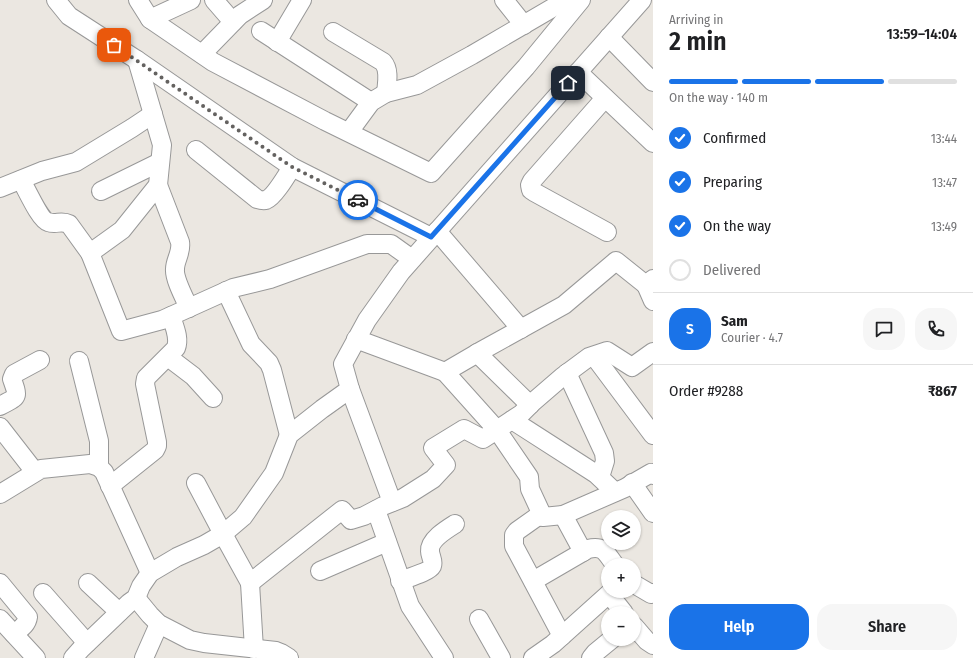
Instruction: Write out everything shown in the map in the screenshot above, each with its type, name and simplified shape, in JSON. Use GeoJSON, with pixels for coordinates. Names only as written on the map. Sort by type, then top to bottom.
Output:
{"type":"FeatureCollection","features":[{"type":"Feature","properties":{"kind":"street"},"geometry":{"type":"LineString","coordinates":[[56,0],[70,16],[137,60],[292,167],[434,234],[521,329]]}},
{"type":"Feature","properties":{"kind":"street"},"geometry":{"type":"LineString","coordinates":[[138,0],[150,19],[213,62],[431,173],[526,66],[581,0]]}},
{"type":"Feature","properties":{"kind":"street"},"geometry":{"type":"LineString","coordinates":[[150,19],[191,0]]}},
{"type":"Feature","properties":{"kind":"street"},"geometry":{"type":"LineString","coordinates":[[214,0],[233,22]]}},
{"type":"Feature","properties":{"kind":"street"},"geometry":{"type":"LineString","coordinates":[[202,54],[240,15],[263,0]]}},
{"type":"Feature","properties":{"kind":"street"},"geometry":{"type":"LineString","coordinates":[[277,42],[302,0]]}},
{"type":"Feature","properties":{"kind":"street"},"geometry":{"type":"LineString","coordinates":[[504,0],[524,24]]}},
{"type":"Feature","properties":{"kind":"street"},"geometry":{"type":"LineString","coordinates":[[261,32],[378,98],[417,85],[566,0]]}},
{"type":"Feature","properties":{"kind":"street"},"geometry":{"type":"LineString","coordinates":[[392,502],[350,389],[343,364],[371,314],[401,272],[642,0]]}},
{"type":"Feature","properties":{"kind":"street"},"geometry":{"type":"LineString","coordinates":[[333,32],[383,62],[388,69],[378,98],[349,132]]}},
{"type":"Feature","properties":{"kind":"street"},"geometry":{"type":"LineString","coordinates":[[609,37],[653,82]]}},
{"type":"Feature","properties":{"kind":"street"},"geometry":{"type":"LineString","coordinates":[[137,60],[162,145],[158,185],[180,242],[181,250],[174,271],[189,308]]}},
{"type":"Feature","properties":{"kind":"street"},"geometry":{"type":"LineString","coordinates":[[578,72],[653,143]]}},
{"type":"Feature","properties":{"kind":"street"},"geometry":{"type":"LineString","coordinates":[[605,98],[530,185],[531,190],[534,192],[607,232]]}},
{"type":"Feature","properties":{"kind":"street"},"geometry":{"type":"LineString","coordinates":[[0,188],[42,171],[76,162],[153,114]]}},
{"type":"Feature","properties":{"kind":"street"},"geometry":{"type":"LineString","coordinates":[[196,150],[257,199],[263,201],[268,200],[272,196],[292,167]]}},
{"type":"Feature","properties":{"kind":"street"},"geometry":{"type":"LineString","coordinates":[[101,191],[160,162]]}},
{"type":"Feature","properties":{"kind":"street"},"geometry":{"type":"LineString","coordinates":[[21,180],[42,219],[49,223],[65,222],[69,224],[90,253],[120,331],[162,320],[233,288],[270,279],[367,244],[391,244],[412,259]]}},
{"type":"Feature","properties":{"kind":"street"},"geometry":{"type":"LineString","coordinates":[[90,253],[122,230],[158,185]]}},
{"type":"Feature","properties":{"kind":"street"},"geometry":{"type":"LineString","coordinates":[[445,372],[564,305],[616,261],[649,282],[653,301]]}},
{"type":"Feature","properties":{"kind":"street"},"geometry":{"type":"LineString","coordinates":[[226,291],[251,344],[269,363],[289,435]]}},
{"type":"Feature","properties":{"kind":"street"},"geometry":{"type":"LineString","coordinates":[[110,486],[155,450],[157,442],[145,381],[146,378],[168,357],[178,344],[178,339],[171,316]]}},
{"type":"Feature","properties":{"kind":"street"},"geometry":{"type":"LineString","coordinates":[[356,339],[445,372],[497,430],[530,477],[530,489],[543,517],[563,515],[615,492],[651,473],[653,475]]}},
{"type":"Feature","properties":{"kind":"street"},"geometry":{"type":"LineString","coordinates":[[250,583],[342,510],[351,520],[364,516],[403,498],[434,479],[446,465],[433,448],[464,429],[483,439],[521,414],[567,373],[589,357],[607,351],[632,367],[653,352]]}},
{"type":"Feature","properties":{"kind":"street"},"geometry":{"type":"LineString","coordinates":[[477,353],[530,405]]}},
{"type":"Feature","properties":{"kind":"street"},"geometry":{"type":"LineString","coordinates":[[594,356],[653,435]]}},
{"type":"Feature","properties":{"kind":"street"},"geometry":{"type":"LineString","coordinates":[[168,357],[193,376],[213,398]]}},
{"type":"Feature","properties":{"kind":"street"},"geometry":{"type":"LineString","coordinates":[[0,406],[16,396],[17,393],[12,379],[14,374],[40,360]]}},
{"type":"Feature","properties":{"kind":"street"},"geometry":{"type":"LineString","coordinates":[[79,361],[99,441],[99,467]]}},
{"type":"Feature","properties":{"kind":"street"},"geometry":{"type":"LineString","coordinates":[[567,373],[604,453],[605,461],[600,477]]}},
{"type":"Feature","properties":{"kind":"street"},"geometry":{"type":"LineString","coordinates":[[72,658],[119,612],[136,598],[141,586],[150,573],[177,557],[204,545],[223,534],[243,517],[274,473],[289,435],[350,389]]}},
{"type":"Feature","properties":{"kind":"street"},"geometry":{"type":"LineString","coordinates":[[512,420],[591,470],[615,492]]}},
{"type":"Feature","properties":{"kind":"street"},"geometry":{"type":"LineString","coordinates":[[0,427],[35,472]]}},
{"type":"Feature","properties":{"kind":"street"},"geometry":{"type":"LineString","coordinates":[[0,494],[40,468],[90,464],[99,467],[104,472],[150,573]]}},
{"type":"Feature","properties":{"kind":"street"},"geometry":{"type":"LineString","coordinates":[[196,483],[250,583],[254,649]]}},
{"type":"Feature","properties":{"kind":"street"},"geometry":{"type":"LineString","coordinates":[[632,483],[653,513]]}},
{"type":"Feature","properties":{"kind":"street"},"geometry":{"type":"LineString","coordinates":[[376,510],[410,606],[444,658]]}},
{"type":"Feature","properties":{"kind":"street"},"geometry":{"type":"LineString","coordinates":[[541,514],[517,531],[514,535],[514,546],[562,636]]}},
{"type":"Feature","properties":{"kind":"street"},"geometry":{"type":"LineString","coordinates":[[563,515],[583,552]]}},
{"type":"Feature","properties":{"kind":"street"},"geometry":{"type":"LineString","coordinates":[[400,580],[429,570],[432,565],[430,549],[432,543],[441,534],[455,524]]}},
{"type":"Feature","properties":{"kind":"street"},"geometry":{"type":"LineString","coordinates":[[320,571],[387,542]]}},
{"type":"Feature","properties":{"kind":"street"},"geometry":{"type":"LineString","coordinates":[[532,581],[588,549],[595,547],[601,548],[610,558]]}},
{"type":"Feature","properties":{"kind":"street"},"geometry":{"type":"LineString","coordinates":[[0,583],[28,617],[28,621],[24,626],[14,634]]}},
{"type":"Feature","properties":{"kind":"street"},"geometry":{"type":"LineString","coordinates":[[88,583],[119,612]]}},
{"type":"Feature","properties":{"kind":"street"},"geometry":{"type":"LineString","coordinates":[[641,588],[651,594],[653,593]]}},
{"type":"Feature","properties":{"kind":"street"},"geometry":{"type":"LineString","coordinates":[[43,593],[87,643]]}},
{"type":"Feature","properties":{"kind":"street"},"geometry":{"type":"LineString","coordinates":[[136,598],[159,624],[190,640],[281,653],[289,658]]}},
{"type":"Feature","properties":{"kind":"street"},"geometry":{"type":"LineString","coordinates":[[533,658],[553,644],[604,598]]}},
{"type":"Feature","properties":{"kind":"street"},"geometry":{"type":"LineString","coordinates":[[0,619],[36,658]]}},
{"type":"Feature","properties":{"kind":"street"},"geometry":{"type":"LineString","coordinates":[[479,619],[501,658]]}},
{"type":"Feature","properties":{"kind":"street"},"geometry":{"type":"LineString","coordinates":[[144,658],[159,624]]}},
{"type":"Feature","properties":{"kind":"street"},"geometry":{"type":"LineString","coordinates":[[641,634],[651,645],[653,645]]}},
{"type":"Feature","properties":{"kind":"street"},"geometry":{"type":"LineString","coordinates":[[591,658],[604,646]]}},
{"type":"Feature","properties":{"kind":"way so far"},"geometry":{"type":"LineString","coordinates":[[114,45],[292,167],[358,200]]}},
{"type":"Feature","properties":{"kind":"route"},"geometry":{"type":"LineString","coordinates":[[358,200],[431,237],[568,83]]}}]}
